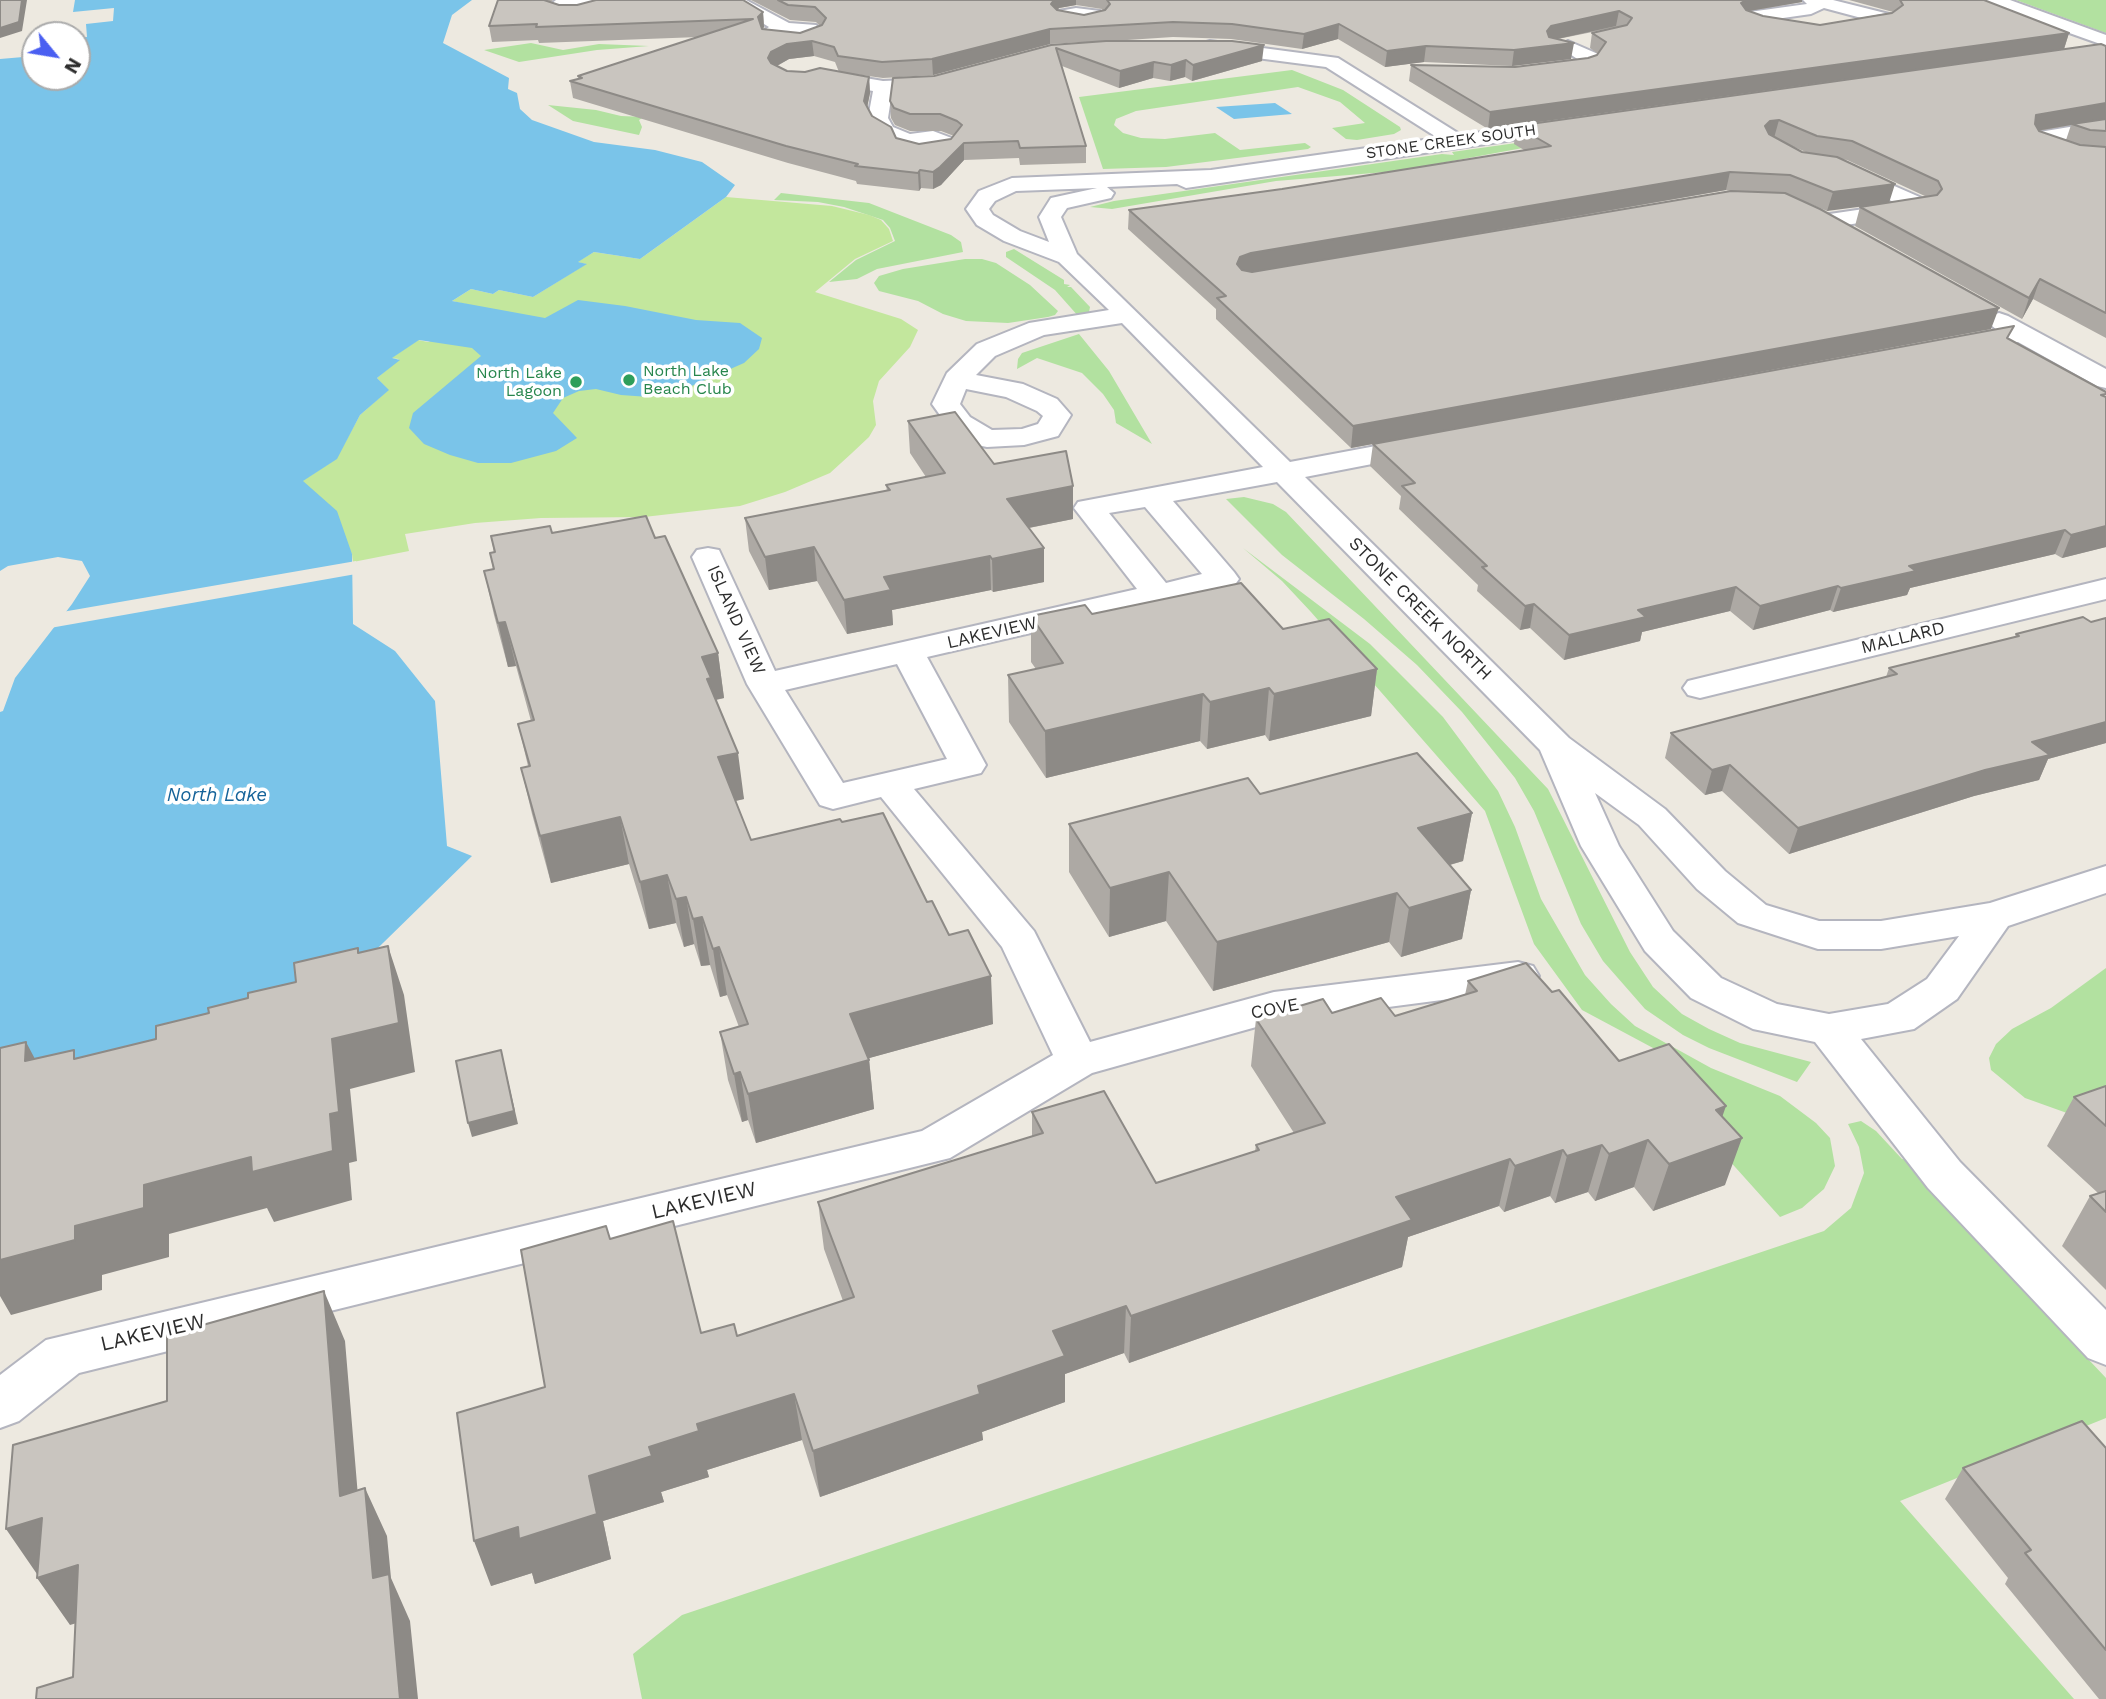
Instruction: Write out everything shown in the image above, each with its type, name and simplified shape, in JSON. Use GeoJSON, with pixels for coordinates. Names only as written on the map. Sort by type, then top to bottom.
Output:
{"type":"FeatureCollection","features":[{"type":"Feature","properties":{"kind":"street"},"geometry":{"type":"LineString","coordinates":[[733,0],[785,28]]}},
{"type":"Feature","properties":{"kind":"street"},"geometry":{"type":"LineString","coordinates":[[1994,0],[2106,41]]}},
{"type":"Feature","properties":{"kind":"street"},"geometry":{"type":"LineString","coordinates":[[1804,31],[1766,25],[1749,17],[1811,9],[1816,1],[1887,19],[1883,23],[1829,31]]}},
{"type":"Feature","properties":{"kind":"street"},"geometry":{"type":"LineString","coordinates":[[595,7],[617,7]]}},
{"type":"Feature","properties":{"kind":"street"},"geometry":{"type":"LineString","coordinates":[[1084,23],[1099,40]]}},
{"type":"Feature","properties":{"kind":"street"},"geometry":{"type":"LineString","coordinates":[[1545,50],[1596,40]]}},
{"type":"Feature","properties":{"kind":"street"},"geometry":{"type":"LineString","coordinates":[[1196,47],[1231,48],[1331,62],[1457,141]]}},
{"type":"Feature","properties":{"kind":"street"},"geometry":{"type":"LineString","coordinates":[[1524,74],[1585,65],[1591,58],[1568,47]]}},
{"type":"Feature","properties":{"kind":"street"},"geometry":{"type":"LineString","coordinates":[[2078,54],[2106,51]]}},
{"type":"Feature","properties":{"kind":"street"},"geometry":{"type":"LineString","coordinates":[[812,74],[883,87],[934,84],[959,78]]}},
{"type":"Feature","properties":{"kind":"street"},"geometry":{"type":"LineString","coordinates":[[1359,79],[1385,76]]}},
{"type":"Feature","properties":{"kind":"street"},"geometry":{"type":"LineString","coordinates":[[883,87],[878,118],[885,131],[908,140]]}},
{"type":"Feature","properties":{"kind":"street","name":"STONE CREEK SOUTH"},"geometry":{"type":"LineString","coordinates":[[1283,472],[1067,257],[1049,218],[1059,203],[1088,195],[1162,187],[1211,176],[1581,124]]}},
{"type":"Feature","properties":{"kind":"street"},"geometry":{"type":"LineString","coordinates":[[2106,128],[2040,137],[2041,143],[2081,157],[2106,158]]}},
{"type":"Feature","properties":{"kind":"street"},"geometry":{"type":"LineString","coordinates":[[1827,166],[1838,167],[1923,207],[1814,217],[1859,241]]}},
{"type":"Feature","properties":{"kind":"street","name":"STONE CREEK SOUTH"},"geometry":{"type":"LineString","coordinates":[[1067,257],[1012,236],[985,220],[977,209],[987,196],[1012,185],[1211,176]]}},
{"type":"Feature","properties":{"kind":"street"},"geometry":{"type":"LineString","coordinates":[[1975,307],[2106,380]]}},
{"type":"Feature","properties":{"kind":"street"},"geometry":{"type":"LineString","coordinates":[[956,379],[986,350],[1038,328],[1126,315]]}},
{"type":"Feature","properties":{"kind":"street"},"geometry":{"type":"LineString","coordinates":[[1939,349],[2021,334]]}},
{"type":"Feature","properties":{"kind":"street"},"geometry":{"type":"LineString","coordinates":[[1158,594],[1089,508],[1447,442]]}},
{"type":"Feature","properties":{"kind":"street","name":"STONE CREEK NORTH"},"geometry":{"type":"LineString","coordinates":[[1283,472],[1556,746],[1652,817],[1711,880],[1752,914],[1818,934],[1881,935],[1994,916],[2106,879]]}},
{"type":"Feature","properties":{"kind":"street","name":"LAKEVIEW"},"geometry":{"type":"LineString","coordinates":[[764,684],[1223,579],[1153,497]]}},
{"type":"Feature","properties":{"kind":"street","name":"ISLAND VIEW"},"geometry":{"type":"LineString","coordinates":[[708,557],[764,684]]}},
{"type":"Feature","properties":{"kind":"street","name":"MALLARD"},"geometry":{"type":"LineString","coordinates":[[1700,688],[2106,589]]}},
{"type":"Feature","properties":{"kind":"street"},"geometry":{"type":"LineString","coordinates":[[764,684],[833,797],[968,765],[908,652]]}},
{"type":"Feature","properties":{"kind":"street","name":"STONE CREEK NORTH"},"geometry":{"type":"LineString","coordinates":[[1556,746],[1600,846],[1659,941],[1706,988],[1768,1018],[1829,1029],[1899,1018],[1942,989],[1994,916]]}},
{"type":"Feature","properties":{"kind":"street"},"geometry":{"type":"LineString","coordinates":[[891,785],[1020,941],[1078,1061]]}},
{"type":"Feature","properties":{"kind":"street","name":"COVE"},"geometry":{"type":"LineString","coordinates":[[1078,1061],[1273,1007],[1518,976]]}},
{"type":"Feature","properties":{"kind":"street"},"geometry":{"type":"LineString","coordinates":[[1829,1029],[1944,1175],[2106,1343]]}},
{"type":"Feature","properties":{"kind":"street","name":"LAKEVIEW"},"geometry":{"type":"LineString","coordinates":[[0,1405],[64,1355],[934,1146],[1078,1061]]}},
{"type":"Feature","properties":{"kind":"green space"},"geometry":{"type":"Polygon","coordinates":[[[2016,0],[2106,0],[2106,33],[2016,0]]]}},
{"type":"Feature","properties":{"kind":"green space"},"geometry":{"type":"Polygon","coordinates":[[[531,43],[563,50],[599,44],[649,46],[597,50],[519,62],[484,50],[531,43]]]}},
{"type":"Feature","properties":{"kind":"green space"},"geometry":{"type":"Polygon","coordinates":[[[1292,70],[1343,90],[1401,130],[1394,134],[1357,140],[1346,139],[1332,128],[1365,123],[1340,102],[1298,87],[1136,111],[1116,119],[1114,125],[1123,133],[1141,138],[1165,139],[1215,133],[1240,150],[1305,143],[1311,147],[1308,149],[1166,167],[1103,169],[1079,97],[1292,70]]]}},
{"type":"Feature","properties":{"kind":"green space"},"geometry":{"type":"Polygon","coordinates":[[[1823,100],[1550,143],[1398,171],[1276,181],[1112,209],[1090,207],[1114,201],[1442,154],[1454,155],[1452,152],[1823,100]]]}},
{"type":"Feature","properties":{"kind":"green space"},"geometry":{"type":"Polygon","coordinates":[[[548,105],[644,117],[639,120],[642,127],[639,135],[573,121],[548,105]]]}},
{"type":"Feature","properties":{"kind":"green space"},"geometry":{"type":"Polygon","coordinates":[[[781,193],[869,203],[951,235],[961,242],[963,252],[877,269],[857,279],[829,282],[856,260],[895,241],[890,228],[883,220],[844,207],[818,202],[774,200],[781,193]]]}},
{"type":"Feature","properties":{"kind":"green space","name":"North Lake Beach Club"},"geometry":{"type":"Polygon","coordinates":[[[726,197],[832,206],[869,215],[881,220],[889,229],[893,241],[855,259],[815,292],[901,319],[918,330],[910,347],[879,381],[873,401],[876,425],[869,437],[830,473],[785,492],[740,506],[644,517],[541,518],[475,523],[405,534],[409,551],[353,562],[352,554],[302,481],[336,459],[360,415],[388,390],[377,378],[399,359],[391,358],[418,340],[428,342],[502,312],[452,301],[471,289],[493,294],[499,290],[533,297],[586,264],[577,262],[594,252],[640,259],[726,197]]]}},
{"type":"Feature","properties":{"kind":"green space"},"geometry":{"type":"Polygon","coordinates":[[[1014,249],[1064,280],[1064,284],[1070,285],[1067,287],[1071,287],[1090,307],[1089,312],[1079,317],[1055,290],[1006,257],[1006,252],[1014,249]]]}},
{"type":"Feature","properties":{"kind":"green space"},"geometry":{"type":"Polygon","coordinates":[[[965,259],[982,259],[996,263],[1030,285],[1058,311],[1048,317],[1008,323],[966,321],[943,314],[918,301],[879,291],[874,283],[879,276],[903,269],[965,259]]]}},
{"type":"Feature","properties":{"kind":"green space"},"geometry":{"type":"Polygon","coordinates":[[[1079,334],[1109,371],[1152,444],[1116,423],[1114,410],[1103,394],[1082,373],[1037,358],[1017,369],[1022,353],[1079,334]]]}},
{"type":"Feature","properties":{"kind":"green space"},"geometry":{"type":"Polygon","coordinates":[[[1244,497],[1273,504],[1286,512],[1548,789],[1630,952],[1653,987],[1682,1014],[1709,1029],[1740,1043],[1811,1062],[1797,1082],[1709,1048],[1683,1035],[1645,1009],[1603,961],[1581,924],[1534,811],[1515,778],[1462,712],[1417,665],[1364,619],[1282,555],[1226,499],[1244,497]]]}},
{"type":"Feature","properties":{"kind":"green space"},"geometry":{"type":"Polygon","coordinates":[[[1243,548],[1370,644],[1443,717],[1498,791],[1515,827],[1541,899],[1585,975],[1611,1004],[1635,1026],[1711,1068],[1780,1096],[1816,1123],[1830,1138],[1835,1166],[1824,1189],[1802,1208],[1780,1217],[1727,1158],[1725,1144],[1666,1079],[1683,1064],[1582,1010],[1534,944],[1485,811],[1311,612],[1282,581],[1243,548]]]}},
{"type":"Feature","properties":{"kind":"green space"},"geometry":{"type":"Polygon","coordinates":[[[2106,968],[2106,1127],[2025,1098],[1991,1070],[1989,1058],[1996,1044],[2012,1029],[2051,1008],[2106,968]]]}},
{"type":"Feature","properties":{"kind":"green space"},"geometry":{"type":"Polygon","coordinates":[[[1861,1121],[1876,1131],[1902,1159],[1911,1160],[1931,1180],[1923,1184],[2106,1378],[2106,1418],[1900,1501],[2074,1699],[642,1699],[633,1654],[682,1615],[1824,1231],[1851,1208],[1864,1173],[1859,1147],[1848,1124],[1861,1121]]]}},
{"type":"Feature","properties":{"kind":"water","name":"North Lake"},"geometry":{"type":"Polygon","coordinates":[[[75,0],[472,0],[452,15],[443,43],[509,78],[508,89],[517,93],[520,109],[532,120],[594,142],[655,150],[702,162],[735,185],[726,197],[640,259],[594,252],[578,262],[587,264],[533,297],[499,290],[493,294],[471,289],[452,301],[545,318],[578,300],[696,320],[740,323],[762,338],[759,349],[744,363],[687,388],[649,397],[621,395],[596,389],[579,391],[563,398],[553,413],[577,438],[556,451],[511,463],[478,463],[450,455],[424,444],[409,428],[413,413],[481,356],[472,348],[419,340],[392,358],[400,360],[377,378],[389,390],[360,415],[337,459],[303,481],[337,511],[352,554],[353,624],[395,651],[435,701],[447,846],[472,856],[339,986],[0,1089],[0,712],[3,711],[15,678],[90,576],[82,561],[58,557],[8,566],[0,571],[0,59],[21,57],[21,91],[91,91],[91,23],[113,21],[114,8],[73,12],[75,0]]]}},
{"type":"Feature","properties":{"kind":"water"},"geometry":{"type":"Polygon","coordinates":[[[1275,103],[1292,114],[1234,119],[1216,107],[1275,103]]]}},
{"type":"Feature","properties":{"kind":"pier"},"geometry":{"type":"Polygon","coordinates":[[[356,561],[356,574],[50,628],[62,612],[356,561]]]}},
{"type":"Feature","properties":{"kind":"building"},"geometry":{"type":"Polygon","coordinates":[[[0,0],[22,0],[19,22],[0,28],[0,0]]]}},
{"type":"Feature","properties":{"kind":"building"},"geometry":{"type":"Polygon","coordinates":[[[498,0],[544,0],[559,5],[577,5],[596,0],[743,0],[763,12],[758,17],[762,29],[800,33],[822,25],[826,18],[815,7],[788,5],[778,0],[1054,0],[1051,4],[1057,10],[1084,15],[1105,10],[1110,4],[1107,0],[1746,0],[1741,3],[1746,10],[1763,16],[1820,25],[1892,13],[1903,5],[1900,0],[1984,0],[2069,33],[1490,112],[1411,65],[1515,67],[1588,58],[1597,55],[1606,42],[1592,33],[1627,25],[1632,18],[1619,11],[1551,26],[1547,31],[1549,37],[1574,43],[1514,50],[1426,46],[1387,51],[1339,24],[1304,34],[1232,24],[1173,22],[1050,29],[932,59],[882,62],[838,56],[834,47],[812,41],[787,44],[771,52],[768,58],[771,63],[787,71],[805,72],[820,68],[869,77],[864,101],[872,116],[891,127],[896,138],[919,144],[951,139],[962,125],[940,114],[910,114],[894,108],[890,101],[893,78],[934,76],[1051,45],[1106,41],[1232,41],[1264,45],[1193,65],[1186,60],[1171,65],[1154,62],[1120,71],[1056,48],[1086,146],[1020,148],[1018,141],[964,143],[933,172],[920,170],[918,173],[855,166],[858,164],[786,146],[570,81],[582,78],[578,76],[753,19],[536,27],[537,24],[489,26],[498,0]]]}},
{"type":"Feature","properties":{"kind":"building"},"geometry":{"type":"Polygon","coordinates":[[[2101,44],[2106,46],[2106,103],[2036,115],[2035,124],[2039,131],[2080,145],[2106,147],[2106,313],[2040,279],[2029,298],[1860,207],[1937,195],[1942,189],[1938,181],[1852,141],[1817,136],[1779,120],[1770,121],[1765,126],[1769,134],[1802,152],[1837,157],[1895,184],[1833,192],[1790,175],[1730,172],[1251,253],[1240,257],[1237,264],[1242,270],[1252,272],[1731,191],[1785,193],[1820,209],[1999,308],[1353,426],[1217,298],[1226,296],[1129,210],[1282,189],[1551,146],[1516,126],[2101,44]]]}},
{"type":"Feature","properties":{"kind":"building"},"geometry":{"type":"Polygon","coordinates":[[[2106,119],[2106,131],[2090,130],[2072,124],[2106,119]]]}},
{"type":"Feature","properties":{"kind":"building"},"geometry":{"type":"Polygon","coordinates":[[[2014,326],[2007,338],[2106,392],[2101,395],[2106,397],[2106,526],[2071,535],[2065,530],[1909,566],[1916,571],[1841,588],[1838,586],[1760,606],[1736,587],[1638,610],[1646,617],[1569,635],[1534,604],[1525,606],[1482,567],[1487,566],[1402,486],[1415,483],[1373,444],[2014,326]]]}},
{"type":"Feature","properties":{"kind":"building"},"geometry":{"type":"Polygon","coordinates":[[[955,412],[994,464],[1066,451],[1073,486],[1007,499],[1044,548],[884,577],[891,590],[844,600],[814,547],[765,557],[745,518],[890,490],[886,485],[945,473],[908,421],[955,412]]]}},
{"type":"Feature","properties":{"kind":"building"},"geometry":{"type":"Polygon","coordinates":[[[646,516],[655,538],[665,536],[718,653],[702,657],[711,678],[707,679],[738,753],[718,757],[751,840],[840,819],[842,822],[883,813],[927,902],[932,901],[949,935],[968,930],[991,976],[850,1014],[869,1060],[748,1094],[740,1072],[734,1074],[720,1032],[748,1024],[719,947],[713,949],[702,917],[693,919],[686,897],[676,899],[667,875],[640,882],[620,817],[540,836],[521,768],[530,766],[518,724],[534,720],[505,622],[498,623],[484,571],[494,569],[490,553],[495,552],[491,536],[550,526],[552,533],[646,516]]]}},
{"type":"Feature","properties":{"kind":"building"},"geometry":{"type":"Polygon","coordinates":[[[1241,583],[1283,629],[1329,619],[1377,669],[1274,694],[1269,688],[1210,702],[1203,694],[1045,731],[1008,675],[1063,663],[1031,616],[1085,605],[1092,614],[1241,583]]]}},
{"type":"Feature","properties":{"kind":"building"},"geometry":{"type":"Polygon","coordinates":[[[2083,617],[2091,622],[2106,618],[2106,722],[2032,742],[2050,755],[1985,770],[1798,828],[1730,765],[1712,770],[1671,733],[1897,674],[1889,668],[2019,636],[2016,634],[2083,617]]]}},
{"type":"Feature","properties":{"kind":"building"},"geometry":{"type":"Polygon","coordinates":[[[1417,753],[1472,813],[1418,828],[1471,890],[1409,908],[1397,893],[1217,942],[1169,872],[1110,888],[1069,824],[1248,778],[1260,794],[1417,753]]]}},
{"type":"Feature","properties":{"kind":"building"},"geometry":{"type":"Polygon","coordinates":[[[388,946],[399,1023],[332,1039],[339,1112],[330,1114],[333,1151],[252,1172],[251,1157],[144,1185],[144,1208],[75,1226],[75,1240],[0,1260],[0,1048],[26,1042],[25,1061],[74,1050],[74,1059],[156,1039],[156,1026],[209,1013],[208,1008],[248,998],[248,993],[296,982],[294,963],[358,948],[358,953],[388,946]]]}},
{"type":"Feature","properties":{"kind":"building"},"geometry":{"type":"Polygon","coordinates":[[[1526,963],[1552,992],[1559,990],[1619,1061],[1669,1044],[1726,1106],[1716,1110],[1742,1138],[1669,1164],[1648,1140],[1609,1154],[1602,1145],[1567,1156],[1563,1150],[1515,1166],[1510,1159],[1396,1197],[1412,1220],[1131,1316],[1126,1306],[1053,1331],[1065,1356],[978,1386],[980,1394],[813,1451],[794,1394],[697,1424],[699,1431],[649,1447],[652,1456],[589,1476],[597,1514],[519,1539],[518,1527],[474,1541],[457,1413],[545,1387],[521,1250],[606,1226],[610,1239],[673,1221],[701,1333],[734,1324],[737,1336],[854,1297],[818,1202],[1043,1133],[1032,1112],[1104,1091],[1156,1183],[1259,1150],[1256,1145],[1325,1123],[1256,1019],[1323,999],[1332,1013],[1381,998],[1395,1016],[1477,991],[1468,981],[1526,963]]]}},
{"type":"Feature","properties":{"kind":"building"},"geometry":{"type":"Polygon","coordinates":[[[501,1050],[514,1111],[468,1123],[456,1061],[501,1050]]]}},
{"type":"Feature","properties":{"kind":"building"},"geometry":{"type":"Polygon","coordinates":[[[2106,1086],[2106,1126],[2074,1097],[2106,1086]]]}},
{"type":"Feature","properties":{"kind":"building"},"geometry":{"type":"Polygon","coordinates":[[[2106,1191],[2106,1212],[2090,1196],[2106,1191]]]}},
{"type":"Feature","properties":{"kind":"building"},"geometry":{"type":"Polygon","coordinates":[[[324,1291],[340,1496],[365,1488],[373,1578],[389,1574],[400,1699],[36,1699],[37,1688],[73,1677],[78,1565],[37,1578],[42,1518],[6,1529],[13,1445],[167,1401],[167,1335],[324,1291]]]}},
{"type":"Feature","properties":{"kind":"building"},"geometry":{"type":"Polygon","coordinates":[[[2082,1421],[2106,1448],[2106,1650],[2025,1553],[2031,1550],[1963,1468],[2082,1421]]]}},
{"type":"Feature","properties":{"kind":"place","name":"North Lake Beach Club"},"geometry":{"type":"Point","coordinates":[629,380]}},
{"type":"Feature","properties":{"kind":"place","name":"North Lake Lagoon"},"geometry":{"type":"Point","coordinates":[576,382]}}]}
